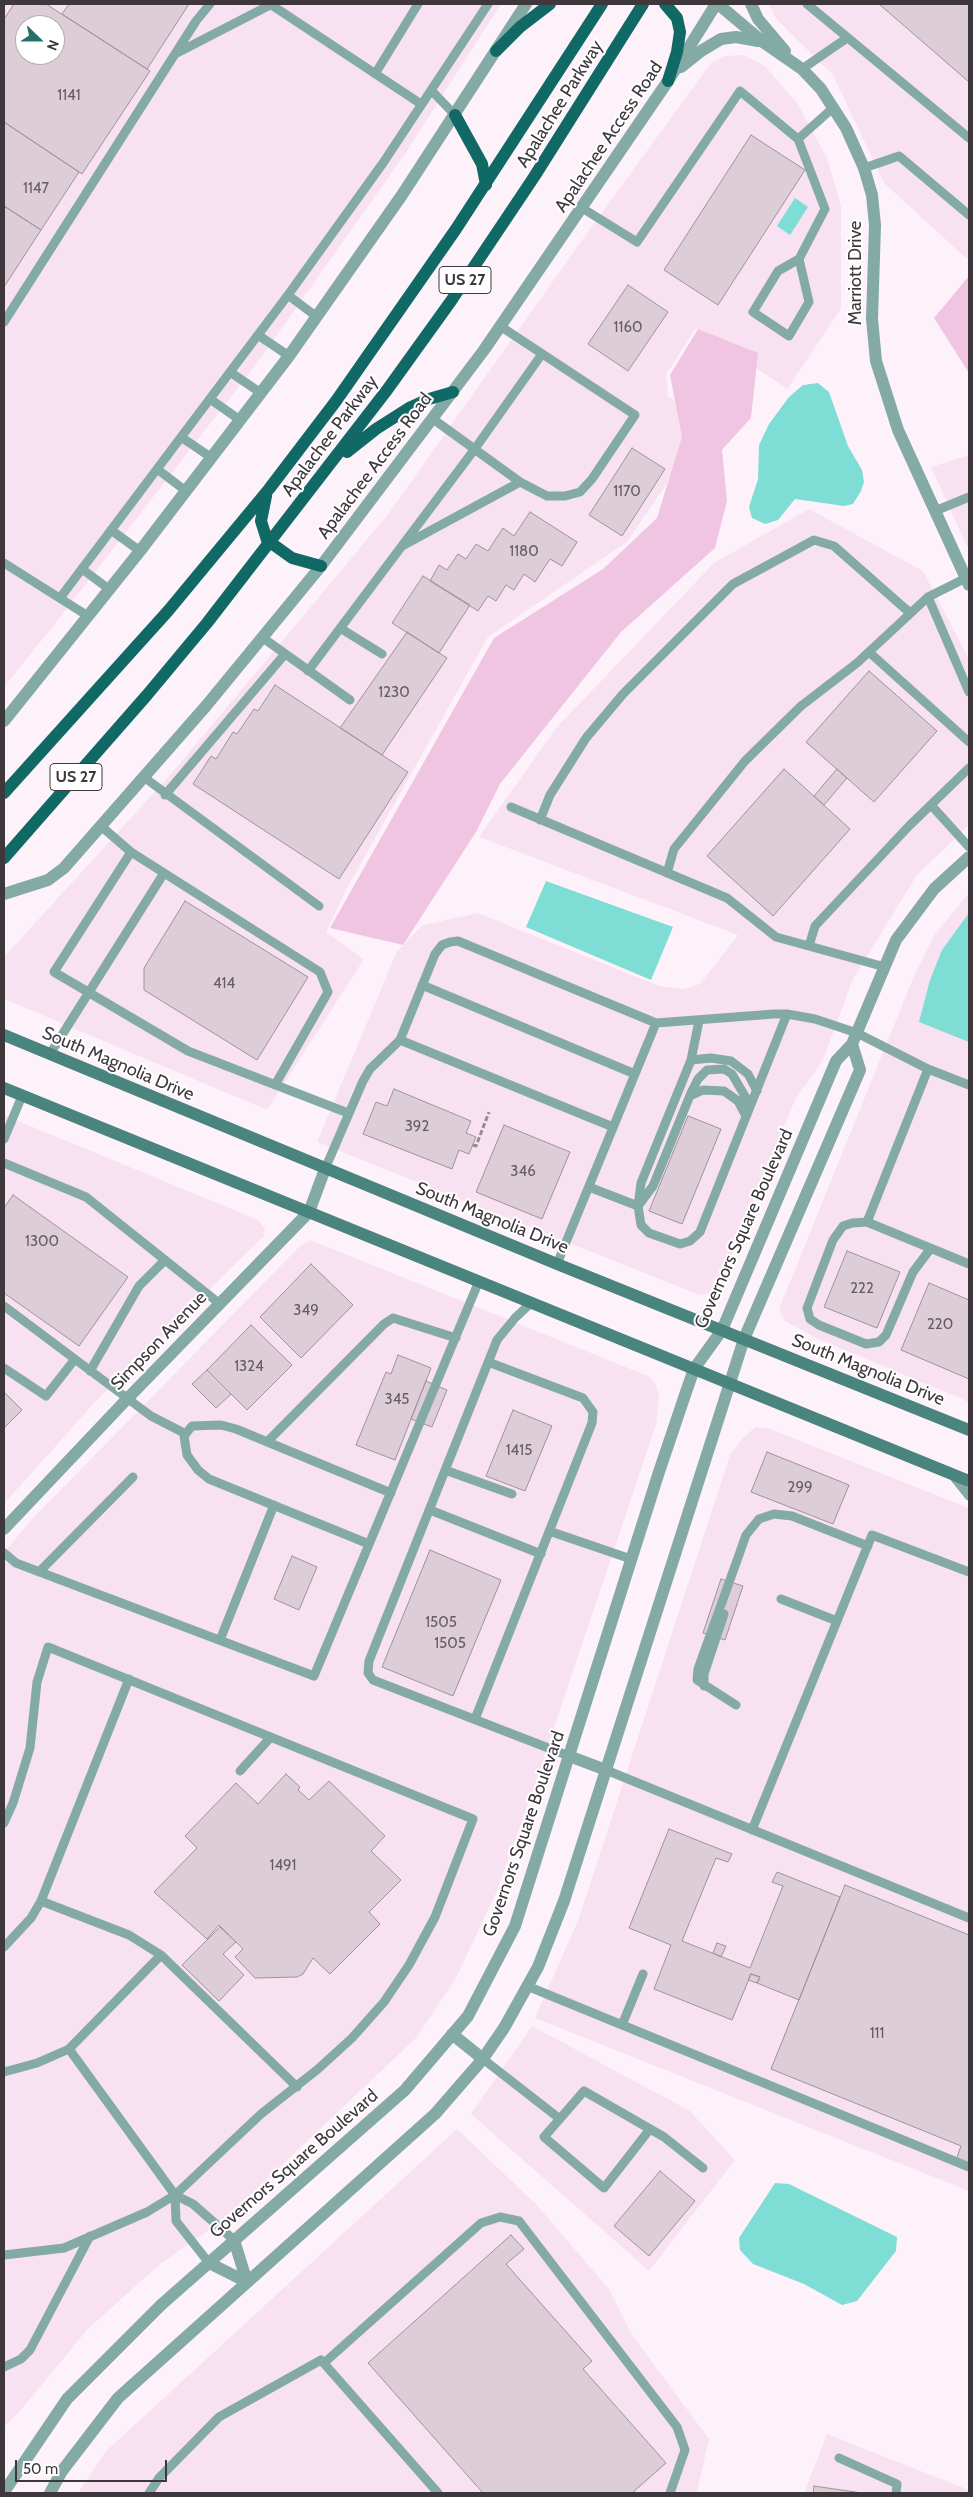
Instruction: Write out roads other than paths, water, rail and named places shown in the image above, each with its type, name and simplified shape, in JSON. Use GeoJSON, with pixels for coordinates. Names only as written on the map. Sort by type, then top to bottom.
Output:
{"type":"FeatureCollection","features":[{"type":"Feature","properties":{"kind":"main road"},"geometry":{"type":"LineString","coordinates":[[496,51],[520,27],[550,4]]}},
{"type":"Feature","properties":{"kind":"main road","name":"Apalachee Parkway"},"geometry":{"type":"LineString","coordinates":[[4,793],[168,611],[269,489],[336,401],[486,184],[602,4]]}},
{"type":"Feature","properties":{"kind":"main road","name":"Apalachee Parkway"},"geometry":{"type":"LineString","coordinates":[[4,858],[147,695],[270,544],[325,473],[451,301],[553,147],[643,4]]}},
{"type":"Feature","properties":{"kind":"main road"},"geometry":{"type":"LineString","coordinates":[[665,4],[677,18],[680,32],[675,61],[668,81]]}},
{"type":"Feature","properties":{"kind":"main road"},"geometry":{"type":"LineString","coordinates":[[455,115],[482,164],[486,184]]}},
{"type":"Feature","properties":{"kind":"main road"},"geometry":{"type":"LineString","coordinates":[[325,473],[351,448],[387,422],[429,399],[453,392]]}},
{"type":"Feature","properties":{"kind":"main road"},"geometry":{"type":"LineString","coordinates":[[269,489],[261,521],[264,535],[270,544],[292,558],[321,566]]}},
{"type":"Feature","properties":{"kind":"main road","name":"South Magnolia Drive"},"geometry":{"type":"LineString","coordinates":[[4,1035],[557,1264],[969,1430]]}},
{"type":"Feature","properties":{"kind":"main road"},"geometry":{"type":"LineString","coordinates":[[4,1088],[969,1481]]}},
{"type":"Feature","properties":{"kind":"street"},"geometry":{"type":"LineString","coordinates":[[4,721],[140,551],[289,356],[455,115],[526,4]]}},
{"type":"Feature","properties":{"kind":"street","name":"Apalachee Access Road"},"geometry":{"type":"LineString","coordinates":[[4,894],[41,883],[56,875],[102,827],[263,638],[321,566],[433,419],[500,326],[668,81],[717,4]]}},
{"type":"Feature","properties":{"kind":"street","name":"Marriott Drive"},"geometry":{"type":"LineString","coordinates":[[717,4],[763,42],[802,69],[834,107],[864,168],[872,194],[875,225],[872,319],[876,361],[898,430],[968,581]]}},
{"type":"Feature","properties":{"kind":"street"},"geometry":{"type":"LineString","coordinates":[[751,4],[758,19],[772,37],[802,69]]}},
{"type":"Feature","properties":{"kind":"street"},"geometry":{"type":"LineString","coordinates":[[668,81],[701,50],[721,38],[748,38],[763,42]]}},
{"type":"Feature","properties":{"kind":"street","name":"Governors Square Boulevard"},"geometry":{"type":"LineString","coordinates":[[4,2492],[67,2399],[161,2305],[405,2090],[468,2016],[515,1926],[631,1559],[694,1369],[722,1330],[836,1061],[854,1039],[896,940],[934,889],[969,857]]}},
{"type":"Feature","properties":{"kind":"street"},"geometry":{"type":"LineString","coordinates":[[50,2493],[62,2471],[118,2398],[435,2114],[483,2059],[504,2028],[538,1967],[564,1901],[744,1339],[860,1070],[854,1039]]}},
{"type":"Feature","properties":{"kind":"street","name":"Simpson Avenue"},"geometry":{"type":"LineString","coordinates":[[4,1529],[309,1212],[326,1169]]}},
{"type":"Feature","properties":{"kind":"street"},"geometry":{"type":"LineString","coordinates":[[569,1756],[606,1770]]}},
{"type":"Feature","properties":{"kind":"street"},"geometry":{"type":"LineString","coordinates":[[452,2034],[483,2059]]}},
{"type":"Feature","properties":{"kind":"street"},"geometry":{"type":"LineString","coordinates":[[234,2240],[247,2282]]}},
{"type":"Feature","properties":{"kind":"street"},"geometry":{"type":"LineString","coordinates":[[209,2263],[247,2282]]}},
{"type":"Feature","properties":{"kind":"lane"},"geometry":{"type":"LineString","coordinates":[[4,322],[196,21],[210,4]]}},
{"type":"Feature","properties":{"kind":"lane"},"geometry":{"type":"LineString","coordinates":[[175,54],[272,4],[421,104]]}},
{"type":"Feature","properties":{"kind":"lane"},"geometry":{"type":"LineString","coordinates":[[375,74],[418,4]]}},
{"type":"Feature","properties":{"kind":"lane"},"geometry":{"type":"LineString","coordinates":[[60,598],[288,295],[383,163],[488,4]]}},
{"type":"Feature","properties":{"kind":"lane"},"geometry":{"type":"LineString","coordinates":[[807,4],[969,138]]}},
{"type":"Feature","properties":{"kind":"lane"},"geometry":{"type":"LineString","coordinates":[[802,69],[847,38]]}},
{"type":"Feature","properties":{"kind":"lane"},"geometry":{"type":"LineString","coordinates":[[431,90],[455,115]]}},
{"type":"Feature","properties":{"kind":"lane"},"geometry":{"type":"LineString","coordinates":[[582,208],[637,242],[740,91],[798,139],[825,209],[799,259],[778,271],[753,312],[790,336],[809,302],[799,259]]}},
{"type":"Feature","properties":{"kind":"lane"},"geometry":{"type":"LineString","coordinates":[[798,139],[834,107]]}},
{"type":"Feature","properties":{"kind":"lane"},"geometry":{"type":"LineString","coordinates":[[864,168],[899,156],[969,215]]}},
{"type":"Feature","properties":{"kind":"lane"},"geometry":{"type":"LineString","coordinates":[[288,295],[317,317]]}},
{"type":"Feature","properties":{"kind":"lane"},"geometry":{"type":"LineString","coordinates":[[433,419],[520,482],[547,496],[565,496],[580,492],[592,479],[635,415],[500,326]]}},
{"type":"Feature","properties":{"kind":"lane"},"geometry":{"type":"LineString","coordinates":[[258,335],[289,356]]}},
{"type":"Feature","properties":{"kind":"lane"},"geometry":{"type":"LineString","coordinates":[[308,671],[474,450],[542,354]]}},
{"type":"Feature","properties":{"kind":"lane"},"geometry":{"type":"LineString","coordinates":[[230,372],[261,393]]}},
{"type":"Feature","properties":{"kind":"lane"},"geometry":{"type":"LineString","coordinates":[[210,399],[240,420]]}},
{"type":"Feature","properties":{"kind":"lane"},"geometry":{"type":"LineString","coordinates":[[182,437],[212,458]]}},
{"type":"Feature","properties":{"kind":"lane"},"geometry":{"type":"LineString","coordinates":[[157,469],[186,491]]}},
{"type":"Feature","properties":{"kind":"lane"},"geometry":{"type":"LineString","coordinates":[[402,546],[520,482]]}},
{"type":"Feature","properties":{"kind":"lane"},"geometry":{"type":"LineString","coordinates":[[935,511],[969,497]]}},
{"type":"Feature","properties":{"kind":"lane"},"geometry":{"type":"LineString","coordinates":[[111,530],[140,551]]}},
{"type":"Feature","properties":{"kind":"lane"},"geometry":{"type":"LineString","coordinates":[[540,820],[550,795],[586,738],[623,694],[733,584],[814,540],[834,546],[910,613]]}},
{"type":"Feature","properties":{"kind":"lane"},"geometry":{"type":"LineString","coordinates":[[4,563],[88,616]]}},
{"type":"Feature","properties":{"kind":"lane"},"geometry":{"type":"LineString","coordinates":[[82,569],[109,589]]}},
{"type":"Feature","properties":{"kind":"lane"},"geometry":{"type":"LineString","coordinates":[[667,872],[674,848],[745,761],[801,706],[869,652],[928,598],[968,581]]}},
{"type":"Feature","properties":{"kind":"lane"},"geometry":{"type":"LineString","coordinates":[[928,598],[969,692]]}},
{"type":"Feature","properties":{"kind":"lane"},"geometry":{"type":"LineString","coordinates":[[340,628],[382,654]]}},
{"type":"Feature","properties":{"kind":"lane"},"geometry":{"type":"LineString","coordinates":[[263,638],[350,700]]}},
{"type":"Feature","properties":{"kind":"lane"},"geometry":{"type":"LineString","coordinates":[[869,652],[969,742]]}},
{"type":"Feature","properties":{"kind":"lane"},"geometry":{"type":"LineString","coordinates":[[165,795],[285,654]]}},
{"type":"Feature","properties":{"kind":"lane"},"geometry":{"type":"LineString","coordinates":[[809,946],[815,926],[969,768]]}},
{"type":"Feature","properties":{"kind":"lane"},"geometry":{"type":"LineString","coordinates":[[144,778],[318,906]]}},
{"type":"Feature","properties":{"kind":"lane"},"geometry":{"type":"LineString","coordinates":[[931,805],[969,847]]}},
{"type":"Feature","properties":{"kind":"lane"},"geometry":{"type":"LineString","coordinates":[[511,807],[727,898],[776,937],[885,967]]}},
{"type":"Feature","properties":{"kind":"lane"},"geometry":{"type":"LineString","coordinates":[[102,827],[131,852],[320,972],[328,992],[274,1084]]}},
{"type":"Feature","properties":{"kind":"lane"},"geometry":{"type":"LineString","coordinates":[[131,852],[54,972],[188,1051],[348,1113]]}},
{"type":"Feature","properties":{"kind":"lane"},"geometry":{"type":"LineString","coordinates":[[50,1054],[164,873]]}},
{"type":"Feature","properties":{"kind":"lane"},"geometry":{"type":"LineString","coordinates":[[326,1169],[348,1113],[370,1069],[400,1040],[435,954],[442,945],[458,941],[656,1022],[698,1021],[786,1014],[815,1019],[854,1039],[969,1085]]}},
{"type":"Feature","properties":{"kind":"lane"},"geometry":{"type":"LineString","coordinates":[[422,985],[635,1074]]}},
{"type":"Feature","properties":{"kind":"lane"},"geometry":{"type":"LineString","coordinates":[[698,1021],[691,1060],[641,1183],[638,1206],[641,1225],[649,1233],[680,1244],[690,1242],[700,1232],[786,1014]]}},
{"type":"Feature","properties":{"kind":"lane"},"geometry":{"type":"LineString","coordinates":[[557,1264],[656,1022]]}},
{"type":"Feature","properties":{"kind":"lane"},"geometry":{"type":"LineString","coordinates":[[400,1040],[613,1127]]}},
{"type":"Feature","properties":{"kind":"lane"},"geometry":{"type":"LineString","coordinates":[[691,1060],[711,1058],[731,1061],[748,1074],[757,1091]]}},
{"type":"Feature","properties":{"kind":"lane"},"geometry":{"type":"LineString","coordinates":[[638,1206],[653,1186],[690,1096],[698,1079],[707,1070],[724,1069],[737,1080],[746,1098],[747,1116]]}},
{"type":"Feature","properties":{"kind":"lane"},"geometry":{"type":"LineString","coordinates":[[867,1222],[928,1069]]}},
{"type":"Feature","properties":{"kind":"lane"},"geometry":{"type":"LineString","coordinates":[[690,1096],[703,1090],[724,1091],[738,1101],[747,1116]]}},
{"type":"Feature","properties":{"kind":"lane"},"geometry":{"type":"LineString","coordinates":[[4,1139],[22,1096]]}},
{"type":"Feature","properties":{"kind":"lane"},"geometry":{"type":"LineString","coordinates":[[4,1163],[86,1197],[220,1304]]}},
{"type":"Feature","properties":{"kind":"lane"},"geometry":{"type":"LineString","coordinates":[[589,1187],[638,1206]]}},
{"type":"Feature","properties":{"kind":"lane"},"geometry":{"type":"LineString","coordinates":[[931,1248],[912,1272],[886,1335],[879,1342],[866,1344],[819,1325],[810,1319],[807,1308],[833,1240],[843,1226],[867,1222],[931,1248],[969,1264]]}},
{"type":"Feature","properties":{"kind":"lane"},"geometry":{"type":"LineString","coordinates":[[90,1371],[139,1286],[165,1260]]}},
{"type":"Feature","properties":{"kind":"lane"},"geometry":{"type":"LineString","coordinates":[[4,1553],[16,1563],[314,1676],[479,1281]]}},
{"type":"Feature","properties":{"kind":"lane"},"geometry":{"type":"LineString","coordinates":[[532,1302],[515,1318],[497,1340],[369,1661],[368,1673],[373,1680],[569,1756]]}},
{"type":"Feature","properties":{"kind":"lane"},"geometry":{"type":"LineString","coordinates":[[4,1306],[151,1416],[186,1434]]}},
{"type":"Feature","properties":{"kind":"lane"},"geometry":{"type":"LineString","coordinates":[[267,1442],[380,1328],[393,1318],[456,1338]]}},
{"type":"Feature","properties":{"kind":"lane"},"geometry":{"type":"LineString","coordinates":[[4,1368],[46,1396],[75,1359]]}},
{"type":"Feature","properties":{"kind":"lane"},"geometry":{"type":"LineString","coordinates":[[475,1720],[592,1423],[593,1412],[582,1398],[488,1362]]}},
{"type":"Feature","properties":{"kind":"lane"},"geometry":{"type":"LineString","coordinates":[[369,1544],[210,1479],[198,1470],[187,1455],[184,1436],[192,1426],[221,1425],[391,1493]]}},
{"type":"Feature","properties":{"kind":"lane"},"geometry":{"type":"LineString","coordinates":[[445,1470],[512,1494]]}},
{"type":"Feature","properties":{"kind":"lane"},"geometry":{"type":"LineString","coordinates":[[951,1473],[969,1496]]}},
{"type":"Feature","properties":{"kind":"lane"},"geometry":{"type":"LineString","coordinates":[[39,1572],[133,1477]]}},
{"type":"Feature","properties":{"kind":"lane"},"geometry":{"type":"LineString","coordinates":[[220,1640],[274,1505]]}},
{"type":"Feature","properties":{"kind":"lane"},"geometry":{"type":"LineString","coordinates":[[430,1510],[540,1554]]}},
{"type":"Feature","properties":{"kind":"lane"},"geometry":{"type":"LineString","coordinates":[[736,1705],[697,1680],[698,1669],[746,1535],[759,1518],[774,1514],[792,1516],[868,1546]]}},
{"type":"Feature","properties":{"kind":"lane"},"geometry":{"type":"LineString","coordinates":[[549,1531],[631,1559]]}},
{"type":"Feature","properties":{"kind":"lane"},"geometry":{"type":"LineString","coordinates":[[752,1830],[872,1535],[969,1572]]}},
{"type":"Feature","properties":{"kind":"lane"},"geometry":{"type":"LineString","coordinates":[[781,1600],[837,1621]]}},
{"type":"Feature","properties":{"kind":"lane"},"geometry":{"type":"LineString","coordinates":[[4,1823],[13,1803],[30,1748],[37,1682],[48,1647],[473,1819],[435,1917],[409,1965],[384,2002],[352,2038],[297,2087],[261,2114],[175,2195],[147,2212],[64,2248],[4,2255]]}},
{"type":"Feature","properties":{"kind":"lane"},"geometry":{"type":"LineString","coordinates":[[4,1947],[31,1918],[41,1901],[129,1680]]}},
{"type":"Feature","properties":{"kind":"lane"},"geometry":{"type":"LineString","coordinates":[[240,1771],[271,1737]]}},
{"type":"Feature","properties":{"kind":"lane"},"geometry":{"type":"LineString","coordinates":[[606,1770],[969,1918]]}},
{"type":"Feature","properties":{"kind":"lane"},"geometry":{"type":"LineString","coordinates":[[41,1901],[129,1935],[161,1955],[297,2087]]}},
{"type":"Feature","properties":{"kind":"lane"},"geometry":{"type":"LineString","coordinates":[[4,2072],[37,2063],[70,2049],[161,1955]]}},
{"type":"Feature","properties":{"kind":"lane"},"geometry":{"type":"LineString","coordinates":[[622,2025],[643,1974]]}},
{"type":"Feature","properties":{"kind":"lane"},"geometry":{"type":"LineString","coordinates":[[527,1986],[969,2167]]}},
{"type":"Feature","properties":{"kind":"lane"},"geometry":{"type":"LineString","coordinates":[[70,2049],[175,2195],[193,2204],[234,2240]]}},
{"type":"Feature","properties":{"kind":"lane"},"geometry":{"type":"LineString","coordinates":[[483,2059],[560,2119]]}},
{"type":"Feature","properties":{"kind":"lane"},"geometry":{"type":"LineString","coordinates":[[650,2129],[604,2188],[544,2137],[584,2091],[664,2137],[703,2168]]}},
{"type":"Feature","properties":{"kind":"lane"},"geometry":{"type":"LineString","coordinates":[[175,2195],[176,2221],[209,2263]]}},
{"type":"Feature","properties":{"kind":"lane"},"geometry":{"type":"LineString","coordinates":[[324,2364],[481,2223],[500,2217],[519,2221],[677,2428],[685,2450],[670,2493]]}},
{"type":"Feature","properties":{"kind":"lane"},"geometry":{"type":"LineString","coordinates":[[4,2367],[21,2359],[30,2350],[90,2236]]}},
{"type":"Feature","properties":{"kind":"lane"},"geometry":{"type":"LineString","coordinates":[[149,2493],[159,2478],[219,2417],[321,2360],[438,2493]]}},
{"type":"Feature","properties":{"kind":"lane"},"geometry":{"type":"LineString","coordinates":[[839,2458],[897,2484],[896,2493]]}}]}
